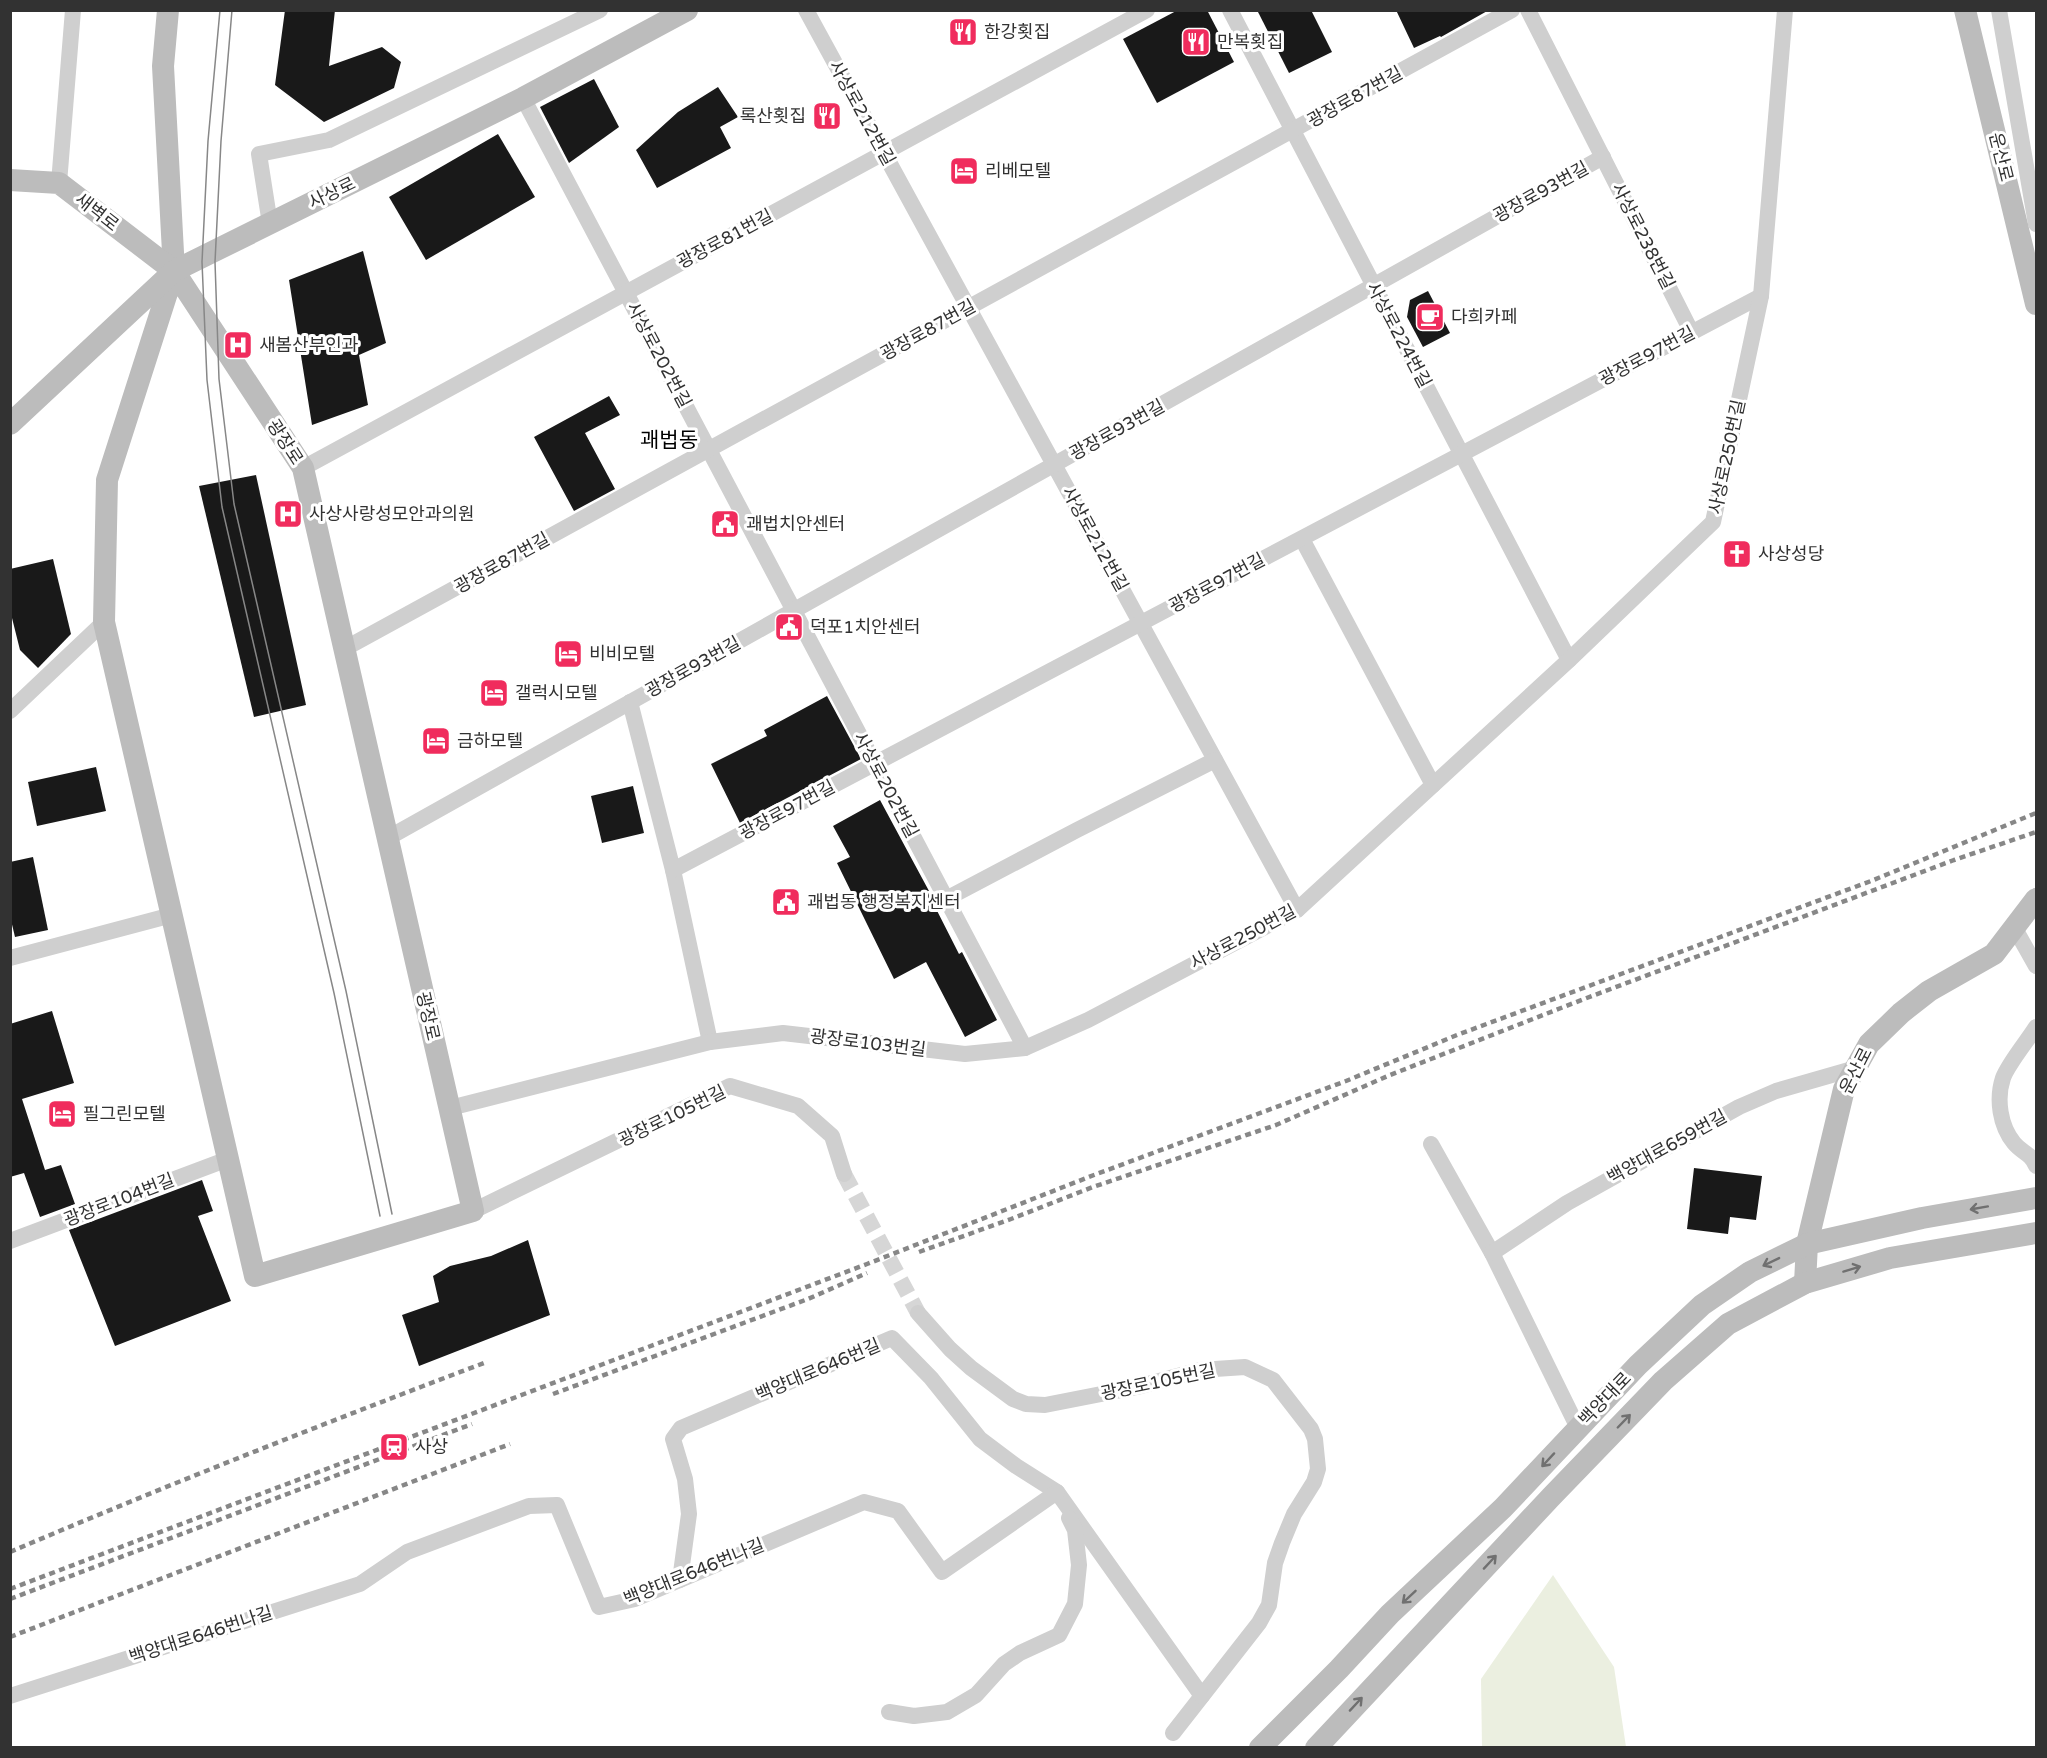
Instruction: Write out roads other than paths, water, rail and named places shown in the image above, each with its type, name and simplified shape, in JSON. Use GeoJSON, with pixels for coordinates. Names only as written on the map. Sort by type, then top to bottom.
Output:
{"type":"FeatureCollection","features":[{"type":"Feature","properties":{"kind":"main road"},"geometry":{"type":"LineString","coordinates":[[168,10],[163,66],[174,272],[107,480],[104,622],[255,1276],[473,1211]]}},
{"type":"Feature","properties":{"kind":"main road","name":"사상로"},"geometry":{"type":"LineString","coordinates":[[10,424],[174,272],[523,98],[687,10]]}},
{"type":"Feature","properties":{"kind":"main road","name":"운산로"},"geometry":{"type":"LineString","coordinates":[[1965,10],[2037,304]]}},
{"type":"Feature","properties":{"kind":"main road","name":"새벽로"},"geometry":{"type":"LineString","coordinates":[[10,180],[59,183],[174,272]]}},
{"type":"Feature","properties":{"kind":"main road","name":"광장로"},"geometry":{"type":"LineString","coordinates":[[174,272],[303,468],[386,839],[473,1211]]}},
{"type":"Feature","properties":{"kind":"main road","name":"운산로"},"geometry":{"type":"LineString","coordinates":[[1805,1283],[1807,1245],[1844,1089],[1869,1044],[1900,1012],[1929,991],[1994,954],[2037,899]]}},
{"type":"Feature","properties":{"kind":"main road","name":"백양대로"},"geometry":{"type":"LineString","coordinates":[[1260,1748],[1390,1614],[1503,1508],[1638,1365],[1702,1305],[1750,1272],[1807,1245],[1922,1218],[2037,1198]]}},
{"type":"Feature","properties":{"kind":"main road","name":"백양대로"},"geometry":{"type":"LineString","coordinates":[[1317,1748],[1551,1497],[1663,1381],[1728,1324],[1805,1283],[1890,1258],[2037,1233]]}},
{"type":"Feature","properties":{"kind":"street"},"geometry":{"type":"LineString","coordinates":[[59,183],[73,10]]}},
{"type":"Feature","properties":{"kind":"street"},"geometry":{"type":"LineString","coordinates":[[270,224],[259,154],[329,140],[600,10]]}},
{"type":"Feature","properties":{"kind":"street","name":"사상로212번길"},"geometry":{"type":"LineString","coordinates":[[806,10],[1297,910]]}},
{"type":"Feature","properties":{"kind":"street","name":"광장로81번길"},"geometry":{"type":"LineString","coordinates":[[303,468],[1147,10]]}},
{"type":"Feature","properties":{"kind":"street","name":"사상로224번길"},"geometry":{"type":"LineString","coordinates":[[1230,10],[1569,660]]}},
{"type":"Feature","properties":{"kind":"street","name":"광장로87번길"},"geometry":{"type":"LineString","coordinates":[[344,649],[1512,10]]}},
{"type":"Feature","properties":{"kind":"street","name":"사상로238번길"},"geometry":{"type":"LineString","coordinates":[[1528,10],[1692,333]]}},
{"type":"Feature","properties":{"kind":"street","name":"사상로250번길"},"geometry":{"type":"LineString","coordinates":[[1025,1048],[1088,1020],[1297,910],[1569,660],[1713,522],[1761,296],[1785,10]]}},
{"type":"Feature","properties":{"kind":"street"},"geometry":{"type":"LineString","coordinates":[[1999,10],[2037,224]]}},
{"type":"Feature","properties":{"kind":"street","name":"사상로202번길"},"geometry":{"type":"LineString","coordinates":[[523,98],[1025,1048]]}},
{"type":"Feature","properties":{"kind":"street","name":"광장로93번길"},"geometry":{"type":"LineString","coordinates":[[386,839],[1603,157]]}},
{"type":"Feature","properties":{"kind":"street","name":"광장로97번길"},"geometry":{"type":"LineString","coordinates":[[673,870],[1761,296]]}},
{"type":"Feature","properties":{"kind":"street"},"geometry":{"type":"LineString","coordinates":[[1302,538],[1433,785]]}},
{"type":"Feature","properties":{"kind":"street"},"geometry":{"type":"LineString","coordinates":[[10,711],[104,622]]}},
{"type":"Feature","properties":{"kind":"street","name":"광장로93번길"},"geometry":{"type":"LineString","coordinates":[[630,702],[673,870]]}},
{"type":"Feature","properties":{"kind":"street"},"geometry":{"type":"LineString","coordinates":[[946,899],[1215,760]]}},
{"type":"Feature","properties":{"kind":"street"},"geometry":{"type":"LineString","coordinates":[[673,870],[710,1042]]}},
{"type":"Feature","properties":{"kind":"street"},"geometry":{"type":"LineString","coordinates":[[10,958],[172,915]]}},
{"type":"Feature","properties":{"kind":"street"},"geometry":{"type":"LineString","coordinates":[[2014,927],[2037,966]]}},
{"type":"Feature","properties":{"kind":"street"},"geometry":{"type":"LineString","coordinates":[[2037,1027],[2004,1076],[2000,1099],[2002,1124],[2015,1144],[2033,1158],[2037,1166]]}},
{"type":"Feature","properties":{"kind":"street","name":"광장로103번길"},"geometry":{"type":"LineString","coordinates":[[450,1108],[710,1042],[783,1033],[965,1054],[1025,1048]]}},
{"type":"Feature","properties":{"kind":"street","name":"백양대로659번길"},"geometry":{"type":"LineString","coordinates":[[1492,1253],[1567,1203],[1739,1107],[1776,1091],[1856,1068]]}},
{"type":"Feature","properties":{"kind":"street","name":"광장로105번길"},"geometry":{"type":"LineString","coordinates":[[473,1211],[730,1086],[798,1106],[832,1136],[844,1174]]}},
{"type":"Feature","properties":{"kind":"street"},"geometry":{"type":"LineString","coordinates":[[1431,1144],[1492,1253],[1578,1428]]}},
{"type":"Feature","properties":{"kind":"street","name":"광장로104번길"},"geometry":{"type":"LineString","coordinates":[[10,1241],[228,1159]]}},
{"type":"Feature","properties":{"kind":"street","name":"광장로105번길"},"geometry":{"type":"LineString","coordinates":[[918,1313],[950,1349],[971,1368],[1012,1399],[1026,1404],[1045,1405],[1137,1387],[1200,1370],[1245,1366],[1274,1380],[1311,1429],[1315,1439],[1318,1469],[1314,1482],[1294,1514],[1281,1543],[1275,1563],[1269,1605],[1259,1623],[1173,1733]]}},
{"type":"Feature","properties":{"kind":"street","name":"백양대로646번길"},"geometry":{"type":"LineString","coordinates":[[680,1580],[689,1514],[686,1479],[673,1438],[681,1428],[892,1338],[931,1378],[980,1439],[1016,1466],[1057,1492],[1202,1696]]}},
{"type":"Feature","properties":{"kind":"street"},"geometry":{"type":"LineString","coordinates":[[889,1712],[914,1716],[947,1712],[976,1695],[1004,1664],[1020,1653],[1059,1635],[1075,1604],[1079,1565],[1075,1530],[1057,1492]]}},
{"type":"Feature","properties":{"kind":"street","name":"백양대로646번나길"},"geometry":{"type":"LineString","coordinates":[[10,1696],[360,1584],[407,1552],[529,1506],[557,1505],[599,1607],[635,1599],[864,1502],[898,1511],[942,1572],[1057,1492]]}},
{"type":"Feature","properties":{"kind":"tunnel"},"geometry":{"type":"LineString","coordinates":[[844,1174],[918,1313]]}},
{"type":"Feature","properties":{"kind":"tram line"},"geometry":{"type":"LineString","coordinates":[[220,10],[208,141],[202,262],[207,380],[222,507],[334,993],[380,1216]]}},
{"type":"Feature","properties":{"kind":"tram line"},"geometry":{"type":"LineString","coordinates":[[232,10],[221,141],[215,262],[219,379],[234,504],[346,991],[392,1214]]}},
{"type":"Feature","properties":{"kind":"railway"},"geometry":{"type":"LineString","coordinates":[[10,1589],[1346,1081],[1457,1035],[1871,881],[2036,813]]}},
{"type":"Feature","properties":{"kind":"railway"},"geometry":{"type":"LineString","coordinates":[[919,1252],[1093,1187],[1276,1125],[1390,1075],[1584,999],[1954,860],[2036,832]]}},
{"type":"Feature","properties":{"kind":"railway"},"geometry":{"type":"LineString","coordinates":[[553,1394],[808,1299],[867,1273]]}},
{"type":"Feature","properties":{"kind":"railway"},"geometry":{"type":"LineString","coordinates":[[10,1552],[246,1455],[484,1363]]}},
{"type":"Feature","properties":{"kind":"railway"},"geometry":{"type":"LineString","coordinates":[[10,1599],[472,1424]]}},
{"type":"Feature","properties":{"kind":"railway"},"geometry":{"type":"LineString","coordinates":[[10,1637],[510,1444]]}},
{"type":"Feature","properties":{"kind":"place","name":"한강횟집"},"geometry":{"type":"Point","coordinates":[963,32]}},
{"type":"Feature","properties":{"kind":"place","name":"만복횟집"},"geometry":{"type":"Point","coordinates":[1196,42]}},
{"type":"Feature","properties":{"kind":"place","name":"록산횟집"},"geometry":{"type":"Point","coordinates":[827,116]}},
{"type":"Feature","properties":{"kind":"place","name":"리베모텔"},"geometry":{"type":"Point","coordinates":[964,171]}},
{"type":"Feature","properties":{"kind":"place","name":"다희카페"},"geometry":{"type":"Point","coordinates":[1430,317]}},
{"type":"Feature","properties":{"kind":"place","name":"새봄산부인과"},"geometry":{"type":"Point","coordinates":[238,345]}},
{"type":"Feature","properties":{"kind":"place","name":"사상사랑성모안과의원"},"geometry":{"type":"Point","coordinates":[288,514]}},
{"type":"Feature","properties":{"kind":"place","name":"괘법치안센터"},"geometry":{"type":"Point","coordinates":[725,524]}},
{"type":"Feature","properties":{"kind":"place","name":"사상성당"},"geometry":{"type":"Point","coordinates":[1737,554]}},
{"type":"Feature","properties":{"kind":"place","name":"덕포1치안센터"},"geometry":{"type":"Point","coordinates":[789,627]}},
{"type":"Feature","properties":{"kind":"place","name":"비비모텔"},"geometry":{"type":"Point","coordinates":[568,654]}},
{"type":"Feature","properties":{"kind":"place","name":"갤럭시모텔"},"geometry":{"type":"Point","coordinates":[494,693]}},
{"type":"Feature","properties":{"kind":"place","name":"금하모텔"},"geometry":{"type":"Point","coordinates":[436,741]}},
{"type":"Feature","properties":{"kind":"place","name":"괘법동 행정복지센터"},"geometry":{"type":"Point","coordinates":[786,902]}},
{"type":"Feature","properties":{"kind":"place","name":"필그린모텔"},"geometry":{"type":"Point","coordinates":[62,1114]}},
{"type":"Feature","properties":{"kind":"place","name":"사상"},"geometry":{"type":"Point","coordinates":[394,1447]}},
{"type":"Feature","properties":{"kind":"district","name":"괘법동"},"geometry":{"type":"Point","coordinates":[669,440]}}]}
